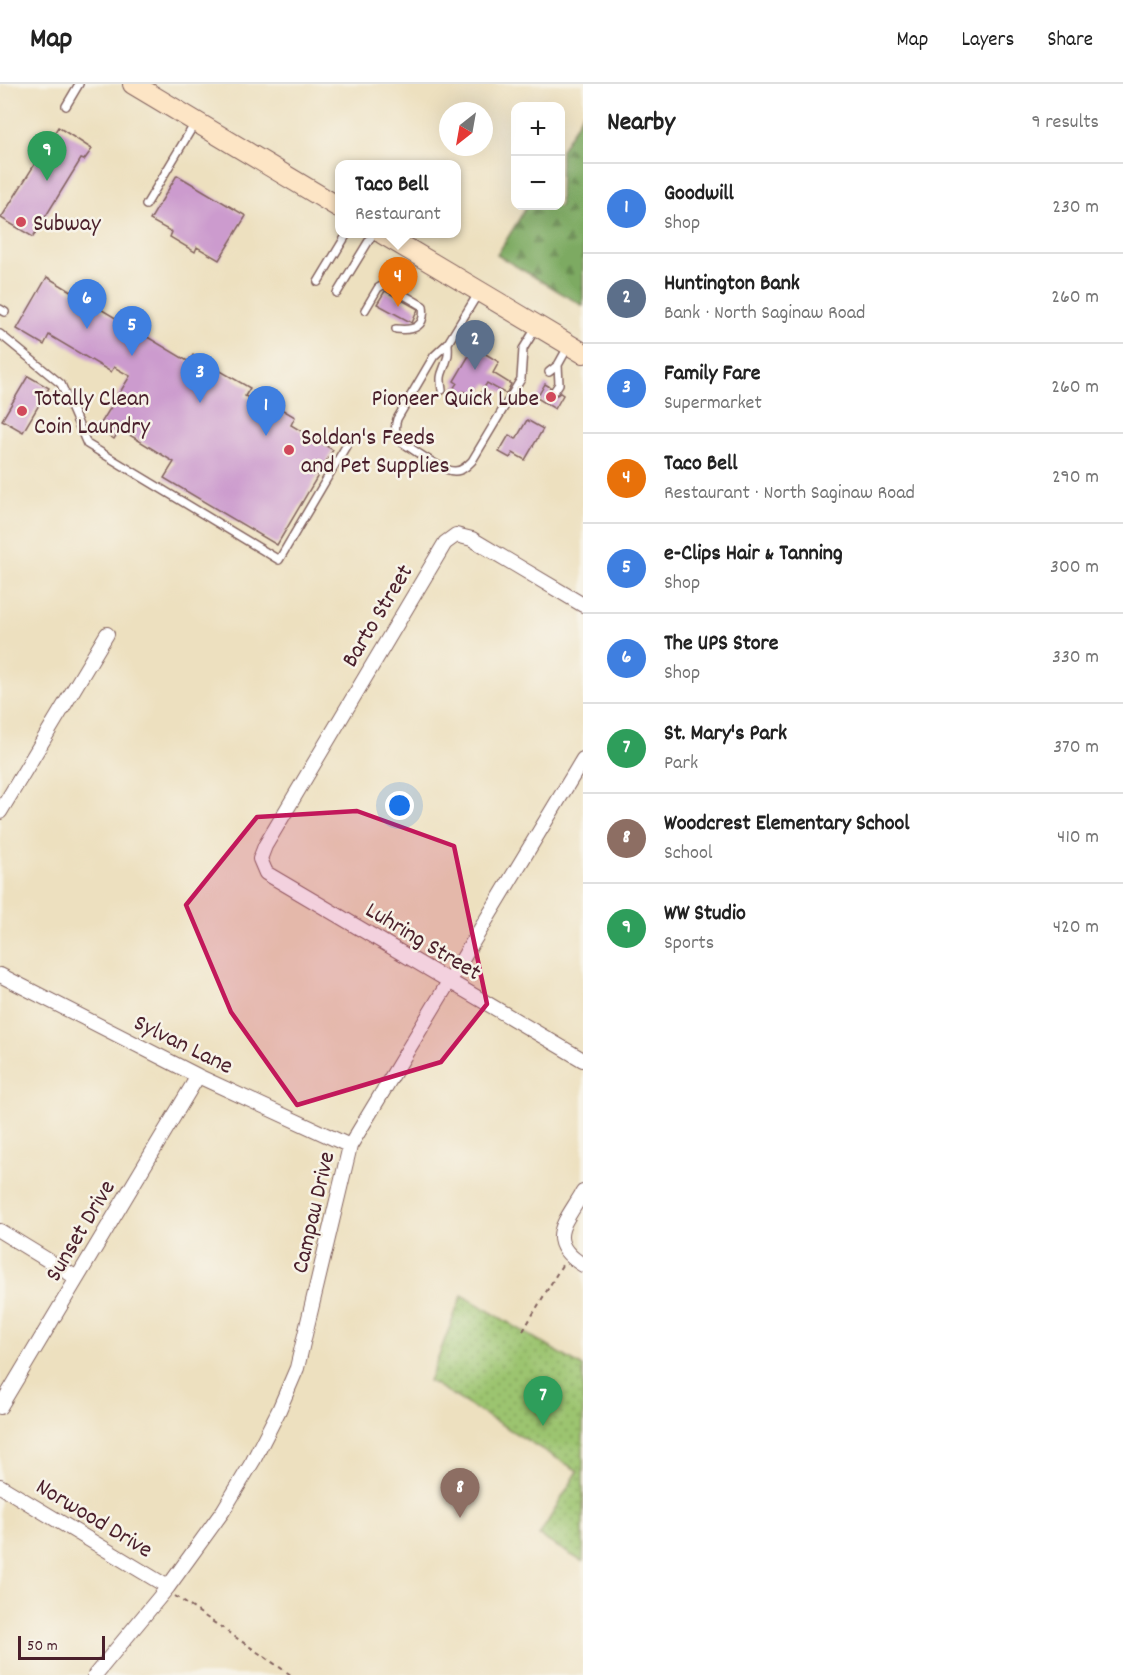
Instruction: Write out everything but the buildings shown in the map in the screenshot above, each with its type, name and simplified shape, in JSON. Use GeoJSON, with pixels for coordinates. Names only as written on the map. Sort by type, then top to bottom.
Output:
{"type":"FeatureCollection","features":[{"type":"Feature","properties":{"kind":"main road"},"geometry":{"type":"LineString","coordinates":[[133,84],[335,206]]}},
{"type":"Feature","properties":{"kind":"main road"},"geometry":{"type":"LineString","coordinates":[[390,238],[576,349]]}},
{"type":"Feature","properties":{"kind":"street","name":"Barto Street"},"geometry":{"type":"LineString","coordinates":[[266,846],[445,543],[456,535],[472,539],[583,605]]}},
{"type":"Feature","properties":{"kind":"street"},"geometry":{"type":"LineString","coordinates":[[0,812],[107,634]]}},
{"type":"Feature","properties":{"kind":"street","name":"Campau Drive"},"geometry":{"type":"LineString","coordinates":[[95,1675],[167,1588],[223,1511],[254,1461],[297,1368],[350,1146],[583,759]]}},
{"type":"Feature","properties":{"kind":"street","name":"Luhring Street"},"geometry":{"type":"LineString","coordinates":[[266,846],[261,859],[266,873],[583,1060]]}},
{"type":"Feature","properties":{"kind":"street","name":"Sylvan Lane"},"geometry":{"type":"LineString","coordinates":[[0,975],[198,1076],[350,1146]]}},
{"type":"Feature","properties":{"kind":"street","name":"Sunset Drive"},"geometry":{"type":"LineString","coordinates":[[0,1407],[198,1076]]}},
{"type":"Feature","properties":{"kind":"street"},"geometry":{"type":"LineString","coordinates":[[583,1192],[561,1231],[561,1244],[568,1255],[583,1265]]}},
{"type":"Feature","properties":{"kind":"street"},"geometry":{"type":"LineString","coordinates":[[0,1231],[77,1278]]}},
{"type":"Feature","properties":{"kind":"street","name":"Norwood Drive"},"geometry":{"type":"LineString","coordinates":[[0,1486],[167,1588]]}},
{"type":"Feature","properties":{"kind":"lane"},"geometry":{"type":"LineString","coordinates":[[66,106],[79,84]]}},
{"type":"Feature","properties":{"kind":"lane"},"geometry":{"type":"LineString","coordinates":[[146,206],[196,122]]}},
{"type":"Feature","properties":{"kind":"lane"},"geometry":{"type":"LineString","coordinates":[[318,282],[345,238]]}},
{"type":"Feature","properties":{"kind":"lane"},"geometry":{"type":"LineString","coordinates":[[337,293],[371,238]]}},
{"type":"Feature","properties":{"kind":"lane"},"geometry":{"type":"LineString","coordinates":[[365,310],[378,288],[385,284],[423,306],[425,315],[419,327],[410,331],[396,329]]}},
{"type":"Feature","properties":{"kind":"lane"},"geometry":{"type":"LineString","coordinates":[[480,291],[448,343],[434,356],[397,419],[394,428],[403,443],[454,472],[463,469],[471,461],[521,380],[523,349],[537,326]]}},
{"type":"Feature","properties":{"kind":"lane"},"geometry":{"type":"LineString","coordinates":[[0,334],[61,384],[87,444],[279,560],[348,441]]}},
{"type":"Feature","properties":{"kind":"lane"},"geometry":{"type":"LineString","coordinates":[[442,390],[440,378],[447,359],[448,343]]}},
{"type":"Feature","properties":{"kind":"lane"},"geometry":{"type":"LineString","coordinates":[[549,372],[576,349]]}},
{"type":"Feature","properties":{"kind":"lane"},"geometry":{"type":"LineString","coordinates":[[555,390],[559,384],[558,365]]}},
{"type":"Feature","properties":{"kind":"path"},"geometry":{"type":"LineString","coordinates":[[523,1332],[568,1255]]}},
{"type":"Feature","properties":{"kind":"path"},"geometry":{"type":"LineString","coordinates":[[167,1588],[291,1675]]}},
{"type":"Feature","properties":{"kind":"highlighted area"},"geometry":{"type":"Polygon","coordinates":[[[357,811],[454,846],[487,1004],[441,1062],[297,1105],[231,1012],[186,905],[257,817],[357,811]]]}},
{"type":"Feature","properties":{"kind":"green space"},"geometry":{"type":"Polygon","coordinates":[[[583,113],[583,306],[497,255],[525,210],[565,210],[565,143],[583,113]]]}},
{"type":"Feature","properties":{"kind":"green space"},"geometry":{"type":"Polygon","coordinates":[[[462,1295],[583,1367],[583,1562],[539,1536],[578,1471],[429,1381],[462,1295]]]}},
{"type":"Feature","properties":{"kind":"place","name":"WW Studio"},"geometry":{"type":"Point","coordinates":[47,181]}},
{"type":"Feature","properties":{"kind":"place","name":"Subway"},"geometry":{"type":"Point","coordinates":[21,222]}},
{"type":"Feature","properties":{"kind":"place","name":"Taco Bell"},"geometry":{"type":"Point","coordinates":[398,307]}},
{"type":"Feature","properties":{"kind":"place","name":"The UPS Store"},"geometry":{"type":"Point","coordinates":[87,329]}},
{"type":"Feature","properties":{"kind":"place","name":"e-Clips Hair & Tanning"},"geometry":{"type":"Point","coordinates":[132,356]}},
{"type":"Feature","properties":{"kind":"place","name":"Huntington Bank"},"geometry":{"type":"Point","coordinates":[475,370]}},
{"type":"Feature","properties":{"kind":"place","name":"Pioneer Quick Lube"},"geometry":{"type":"Point","coordinates":[551,397]}},
{"type":"Feature","properties":{"kind":"place","name":"Family Fare"},"geometry":{"type":"Point","coordinates":[200,403]}},
{"type":"Feature","properties":{"kind":"place","name":"Totally Clean Coin Laundry"},"geometry":{"type":"Point","coordinates":[22,411]}},
{"type":"Feature","properties":{"kind":"place","name":"Goodwill"},"geometry":{"type":"Point","coordinates":[266,436]}},
{"type":"Feature","properties":{"kind":"place","name":"Soldan's Feeds and Pet Supplies"},"geometry":{"type":"Point","coordinates":[289,450]}},
{"type":"Feature","properties":{"kind":"place","name":"St. Mary's Park"},"geometry":{"type":"Point","coordinates":[543,1426]}},
{"type":"Feature","properties":{"kind":"place","name":"Woodcrest Elementary School"},"geometry":{"type":"Point","coordinates":[460,1518]}}]}
